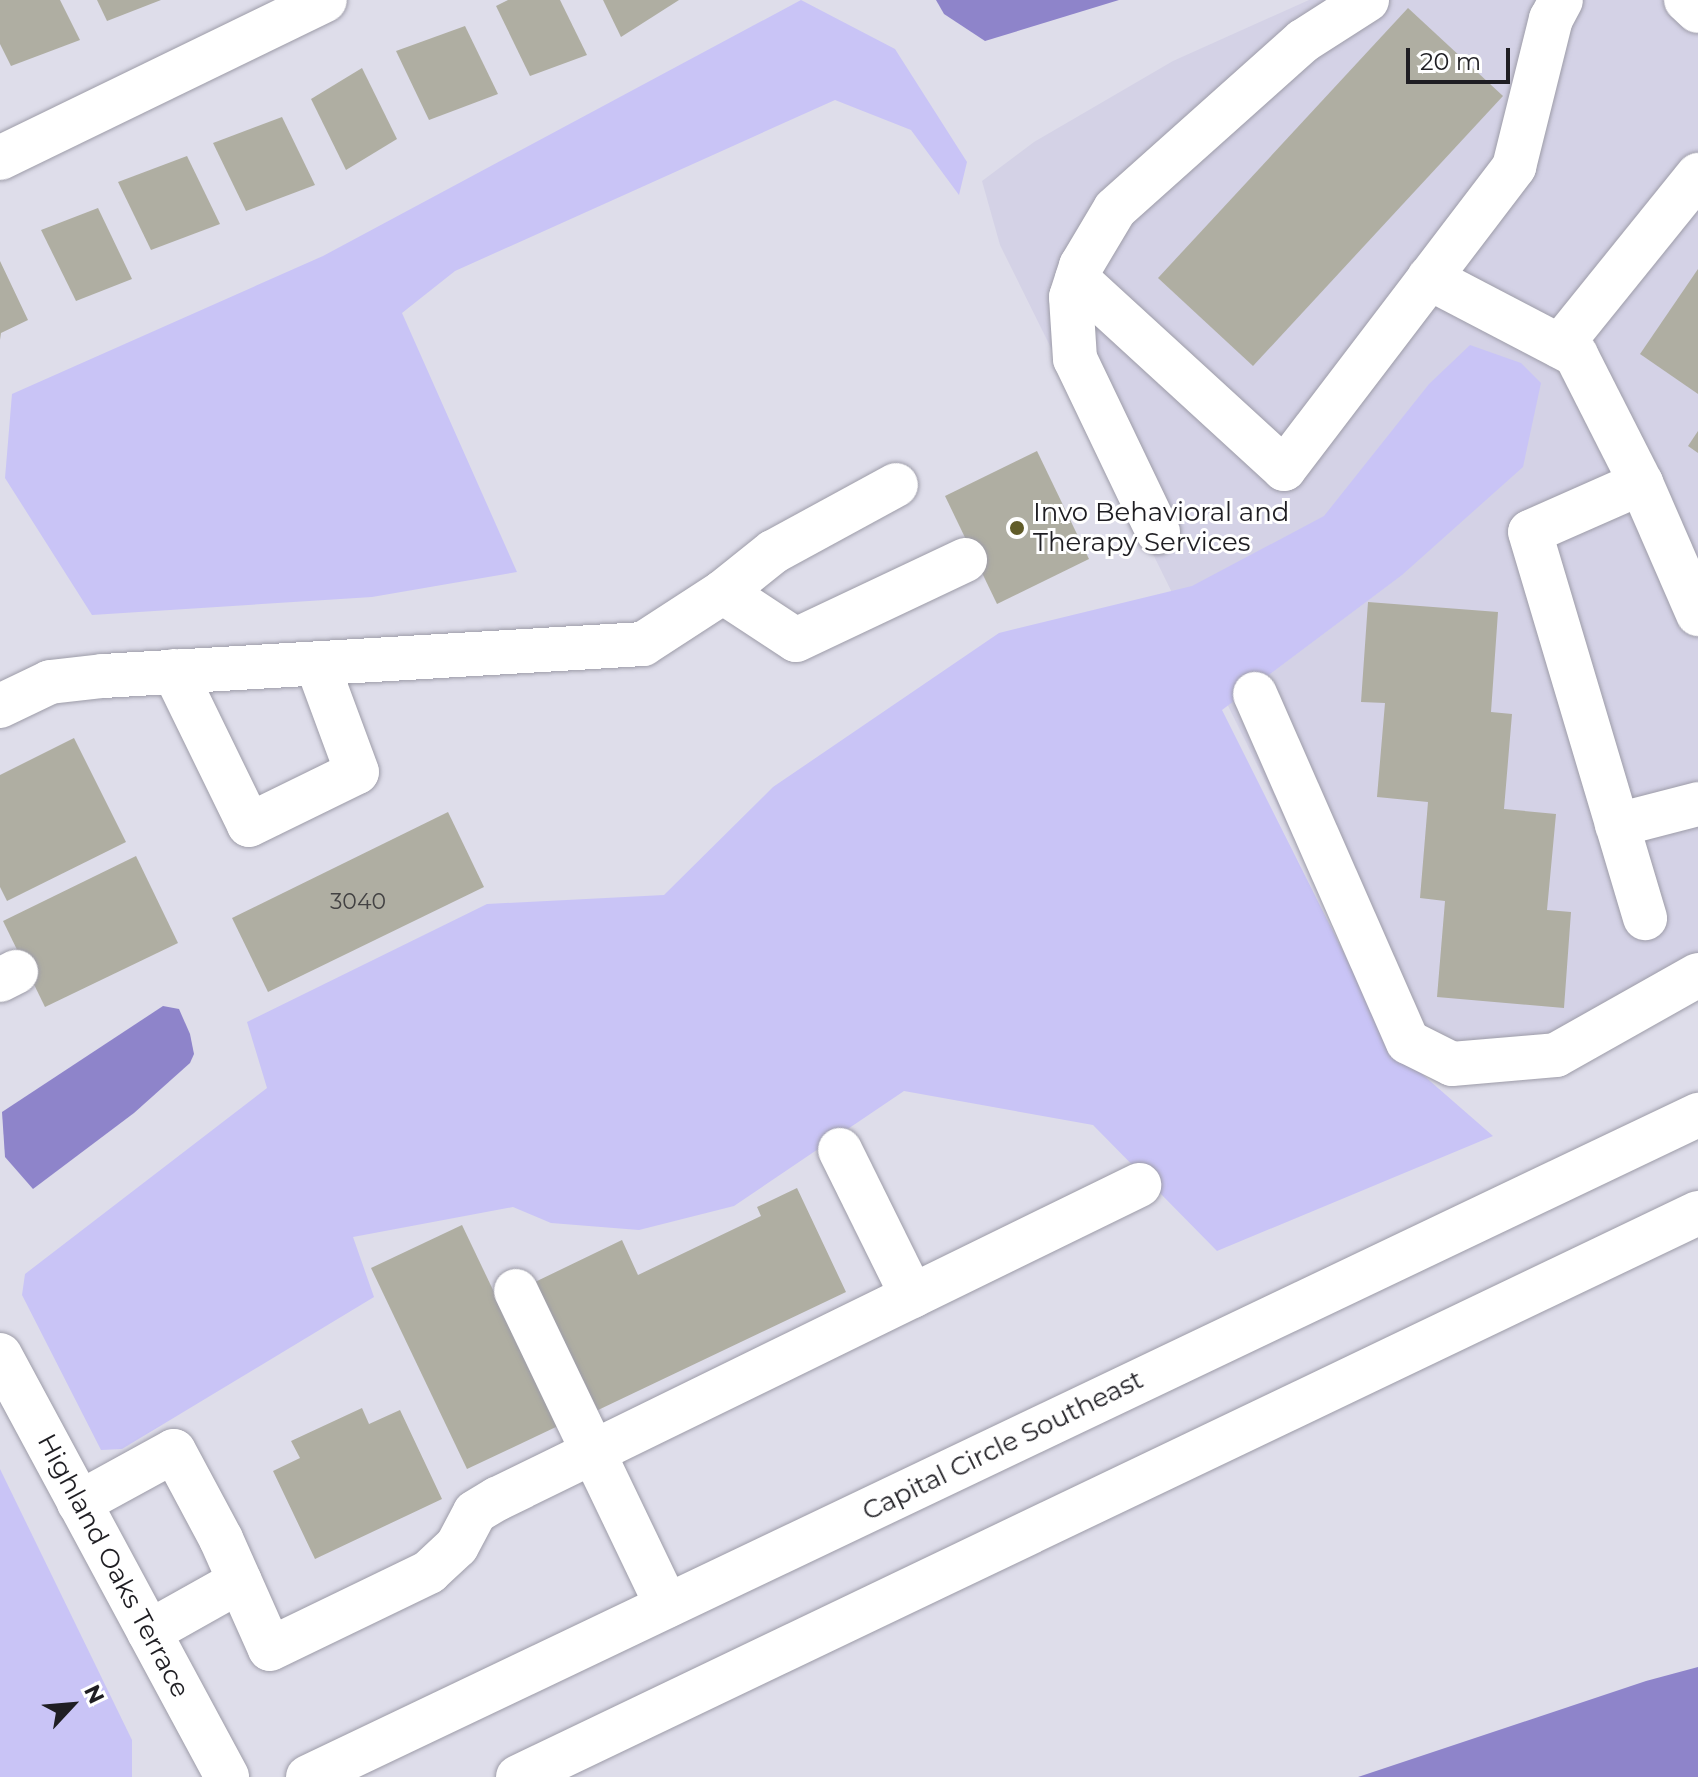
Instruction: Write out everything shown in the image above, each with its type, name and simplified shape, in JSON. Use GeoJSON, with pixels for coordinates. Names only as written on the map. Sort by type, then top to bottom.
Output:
{"type":"FeatureCollection","features":[{"type":"Feature","properties":{"kind":"main road"},"geometry":{"type":"LineString","coordinates":[[0,158],[325,0]]}},
{"type":"Feature","properties":{"kind":"main road"},"geometry":{"type":"LineString","coordinates":[[1158,532],[1075,359],[1071,297],[1077,279],[1115,209],[1303,41],[1367,0]]}},
{"type":"Feature","properties":{"kind":"main road"},"geometry":{"type":"LineString","coordinates":[[1077,279],[1284,469],[1514,167],[1551,19],[1561,0]]}},
{"type":"Feature","properties":{"kind":"main road"},"geometry":{"type":"LineString","coordinates":[[1686,0],[1698,11]]}},
{"type":"Feature","properties":{"kind":"main road"},"geometry":{"type":"LineString","coordinates":[[1568,350],[1698,175]]}},
{"type":"Feature","properties":{"kind":"main road"},"geometry":{"type":"LineString","coordinates":[[1429,278],[1568,350],[1641,483],[1698,614]]}},
{"type":"Feature","properties":{"kind":"main road"},"geometry":{"type":"LineString","coordinates":[[1641,483],[1530,532],[1645,918]]}},
{"type":"Feature","properties":{"kind":"main road"},"geometry":{"type":"LineString","coordinates":[[4,693],[50,682],[174,671],[643,644],[723,592],[773,552],[896,485]]}},
{"type":"Feature","properties":{"kind":"main road"},"geometry":{"type":"LineString","coordinates":[[723,592],[796,640],[965,560]]}},
{"type":"Feature","properties":{"kind":"main road"},"geometry":{"type":"LineString","coordinates":[[174,671],[249,825],[357,772],[317,664]]}},
{"type":"Feature","properties":{"kind":"main road"},"geometry":{"type":"LineString","coordinates":[[1255,694],[1408,1042],[1452,1064],[1556,1055],[1698,975]]}},
{"type":"Feature","properties":{"kind":"main road"},"geometry":{"type":"LineString","coordinates":[[1617,825],[1698,804]]}},
{"type":"Feature","properties":{"kind":"main road","name":"Capital Circle Southeast"},"geometry":{"type":"LineString","coordinates":[[308,1777],[1698,1115]]}},
{"type":"Feature","properties":{"kind":"main road"},"geometry":{"type":"LineString","coordinates":[[840,1150],[912,1296]]}},
{"type":"Feature","properties":{"kind":"main road"},"geometry":{"type":"LineString","coordinates":[[79,1503],[174,1451],[240,1581],[270,1649],[429,1572],[457,1546],[475,1512],[1139,1185]]}},
{"type":"Feature","properties":{"kind":"main road"},"geometry":{"type":"LineString","coordinates":[[518,1777],[1698,1213]]}},
{"type":"Feature","properties":{"kind":"main road"},"geometry":{"type":"LineString","coordinates":[[516,1291],[667,1606]]}},
{"type":"Feature","properties":{"kind":"main road","name":"Highland Oaks Terrace"},"geometry":{"type":"LineString","coordinates":[[0,1355],[227,1777]]}},
{"type":"Feature","properties":{"kind":"main road"},"geometry":{"type":"LineString","coordinates":[[149,1632],[240,1581]]}},
{"type":"Feature","properties":{"kind":"shaded area"},"geometry":{"type":"Polygon","coordinates":[[[801,0],[895,49],[967,162],[959,195],[911,130],[835,100],[455,271],[402,313],[517,572],[372,597],[92,615],[5,478],[12,394],[323,256],[801,0]]]}},
{"type":"Feature","properties":{"kind":"shaded area"},"geometry":{"type":"Polygon","coordinates":[[[936,0],[1119,0],[985,41],[944,14],[936,0]]]}},
{"type":"Feature","properties":{"kind":"shaded area"},"geometry":{"type":"Polygon","coordinates":[[[1309,0],[1698,0],[1698,997],[1507,1077],[1392,1037],[1000,245],[982,181],[1034,142],[1173,61],[1309,0]]]}},
{"type":"Feature","properties":{"kind":"shaded area"},"geometry":{"type":"Polygon","coordinates":[[[1470,345],[1521,363],[1541,383],[1523,467],[1402,575],[1222,710],[1391,1047],[1493,1136],[1217,1251],[1093,1125],[904,1091],[734,1206],[639,1230],[551,1223],[513,1207],[353,1237],[374,1297],[122,1449],[101,1450],[22,1295],[25,1274],[267,1088],[247,1022],[487,904],[664,895],[773,787],[999,633],[1192,586],[1324,516],[1429,384],[1470,345]]]}},
{"type":"Feature","properties":{"kind":"shaded area"},"geometry":{"type":"Polygon","coordinates":[[[163,1006],[179,1009],[190,1034],[194,1054],[190,1063],[134,1113],[33,1189],[5,1157],[2,1112],[163,1006]]]}},
{"type":"Feature","properties":{"kind":"shaded area"},"geometry":{"type":"Polygon","coordinates":[[[0,1469],[132,1740],[132,1777],[0,1777],[0,1469]]]}},
{"type":"Feature","properties":{"kind":"shaded area"},"geometry":{"type":"Polygon","coordinates":[[[1698,1667],[1698,1777],[1358,1777],[1646,1681],[1698,1667]]]}},
{"type":"Feature","properties":{"kind":"building"},"geometry":{"type":"Polygon","coordinates":[[[0,0],[60,0],[80,40],[11,66],[0,44],[0,0]]]}},
{"type":"Feature","properties":{"kind":"building"},"geometry":{"type":"Polygon","coordinates":[[[97,0],[161,0],[107,21],[97,0]]]}},
{"type":"Feature","properties":{"kind":"building"},"geometry":{"type":"Polygon","coordinates":[[[508,0],[560,0],[587,55],[530,76],[496,6],[508,0]]]}},
{"type":"Feature","properties":{"kind":"building"},"geometry":{"type":"Polygon","coordinates":[[[603,0],[679,0],[621,37],[603,0]]]}},
{"type":"Feature","properties":{"kind":"building"},"geometry":{"type":"Polygon","coordinates":[[[1408,8],[1503,96],[1253,366],[1158,278],[1408,8]]]}},
{"type":"Feature","properties":{"kind":"building"},"geometry":{"type":"Polygon","coordinates":[[[465,26],[498,94],[429,120],[396,51],[465,26]]]}},
{"type":"Feature","properties":{"kind":"building"},"geometry":{"type":"Polygon","coordinates":[[[362,68],[397,139],[346,170],[311,99],[362,68]]]}},
{"type":"Feature","properties":{"kind":"building"},"geometry":{"type":"Polygon","coordinates":[[[282,117],[315,185],[246,211],[213,143],[282,117]]]}},
{"type":"Feature","properties":{"kind":"building"},"geometry":{"type":"Polygon","coordinates":[[[187,156],[220,224],[151,250],[118,182],[187,156]]]}},
{"type":"Feature","properties":{"kind":"building"},"geometry":{"type":"Polygon","coordinates":[[[98,208],[132,279],[76,301],[41,230],[98,208]]]}},
{"type":"Feature","properties":{"kind":"building"},"geometry":{"type":"Polygon","coordinates":[[[0,261],[28,320],[1,333],[0,340],[0,261]]]}},
{"type":"Feature","properties":{"kind":"building"},"geometry":{"type":"Polygon","coordinates":[[[1698,269],[1698,394],[1640,354],[1698,269]]]}},
{"type":"Feature","properties":{"kind":"building"},"geometry":{"type":"Polygon","coordinates":[[[1698,431],[1698,453],[1688,446],[1698,431]]]}},
{"type":"Feature","properties":{"kind":"building","name":"Invo Behavioral and Therapy Services"},"geometry":{"type":"Polygon","coordinates":[[[1037,451],[1089,559],[997,604],[945,496],[1037,451]]]}},
{"type":"Feature","properties":{"kind":"building"},"geometry":{"type":"Polygon","coordinates":[[[1368,602],[1498,612],[1491,712],[1512,714],[1504,809],[1556,814],[1547,910],[1571,912],[1564,1008],[1437,997],[1445,901],[1420,898],[1428,802],[1377,797],[1385,703],[1361,702],[1368,602]]]}},
{"type":"Feature","properties":{"kind":"building"},"geometry":{"type":"Polygon","coordinates":[[[74,738],[126,842],[7,901],[0,887],[0,775],[74,738]]]}},
{"type":"Feature","properties":{"kind":"building"},"geometry":{"type":"Polygon","coordinates":[[[448,812],[484,887],[268,992],[232,918],[448,812]]]}},
{"type":"Feature","properties":{"kind":"building"},"geometry":{"type":"Polygon","coordinates":[[[136,856],[178,943],[45,1007],[3,921],[136,856]]]}},
{"type":"Feature","properties":{"kind":"building"},"geometry":{"type":"Polygon","coordinates":[[[797,1188],[846,1292],[596,1411],[535,1282],[622,1240],[638,1275],[761,1216],[757,1207],[797,1188]]]}},
{"type":"Feature","properties":{"kind":"building"},"geometry":{"type":"Polygon","coordinates":[[[462,1225],[558,1426],[467,1469],[371,1268],[462,1225]]]}},
{"type":"Feature","properties":{"kind":"building"},"geometry":{"type":"Polygon","coordinates":[[[362,1408],[369,1424],[400,1410],[442,1499],[315,1559],[273,1471],[300,1458],[291,1441],[362,1408]]]}},
{"type":"Feature","properties":{"kind":"place","name":"Invo Behavioral and Therapy Services"},"geometry":{"type":"Point","coordinates":[1017,528]}}]}
